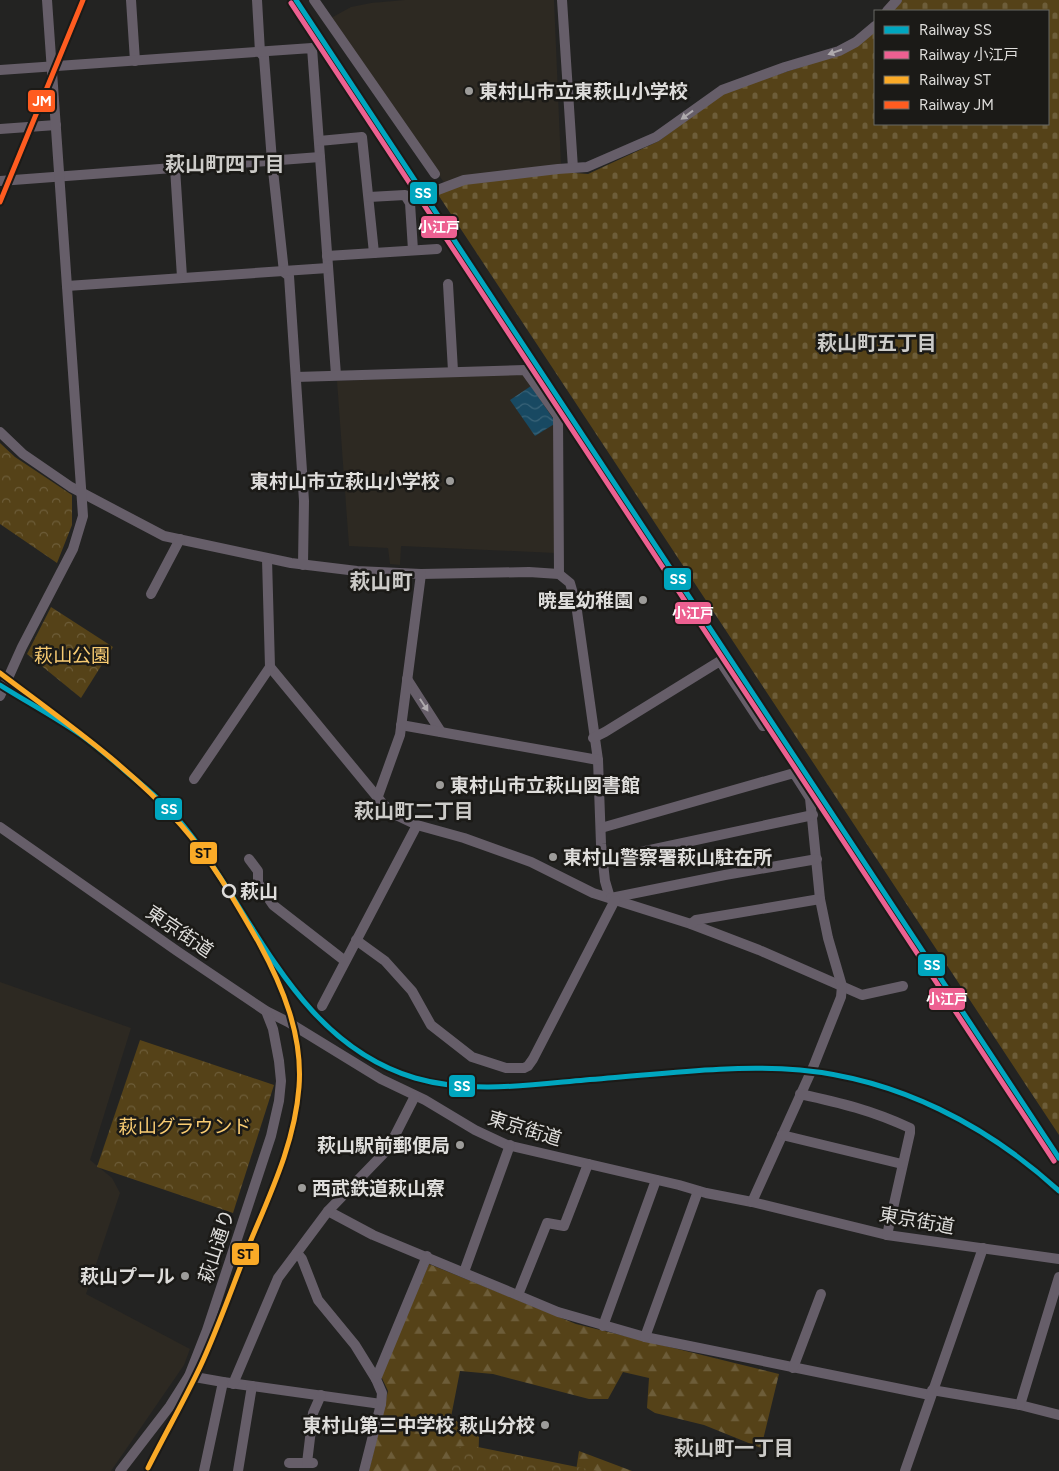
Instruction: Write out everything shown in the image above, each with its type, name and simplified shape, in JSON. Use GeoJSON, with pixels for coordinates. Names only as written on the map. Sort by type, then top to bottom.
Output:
{"type":"FeatureCollection","features":[{"type":"Feature","properties":{"kind":"street"},"geometry":{"type":"LineString","coordinates":[[0,696],[22,647],[73,549],[83,516],[46,0]]}},
{"type":"Feature","properties":{"kind":"street"},"geometry":{"type":"LineString","coordinates":[[131,0],[135,61]]}},
{"type":"Feature","properties":{"kind":"street"},"geometry":{"type":"LineString","coordinates":[[257,0],[260,52],[264,57],[272,161],[284,272],[289,276],[304,501],[303,565]]}},
{"type":"Feature","properties":{"kind":"street"},"geometry":{"type":"LineString","coordinates":[[314,0],[435,174]]}},
{"type":"Feature","properties":{"kind":"street"},"geometry":{"type":"LineString","coordinates":[[562,0],[573,168]]}},
{"type":"Feature","properties":{"kind":"street"},"geometry":{"type":"LineString","coordinates":[[889,10],[897,0]]}},
{"type":"Feature","properties":{"kind":"street"},"geometry":{"type":"LineString","coordinates":[[434,191],[464,180],[587,167],[656,137],[722,90],[785,67],[839,51],[856,42],[874,27]]}},
{"type":"Feature","properties":{"kind":"street"},"geometry":{"type":"LineString","coordinates":[[0,70],[312,48],[336,376]]}},
{"type":"Feature","properties":{"kind":"street"},"geometry":{"type":"LineString","coordinates":[[0,129],[56,125]]}},
{"type":"Feature","properties":{"kind":"street"},"geometry":{"type":"LineString","coordinates":[[319,141],[362,137],[374,253]]}},
{"type":"Feature","properties":{"kind":"street"},"geometry":{"type":"LineString","coordinates":[[0,181],[320,157]]}},
{"type":"Feature","properties":{"kind":"street"},"geometry":{"type":"LineString","coordinates":[[175,168],[182,277]]}},
{"type":"Feature","properties":{"kind":"street"},"geometry":{"type":"LineString","coordinates":[[369,196],[405,195],[414,201],[413,250]]}},
{"type":"Feature","properties":{"kind":"street"},"geometry":{"type":"LineString","coordinates":[[327,256],[437,249]]}},
{"type":"Feature","properties":{"kind":"street"},"geometry":{"type":"LineString","coordinates":[[67,286],[328,268]]}},
{"type":"Feature","properties":{"kind":"street"},"geometry":{"type":"LineString","coordinates":[[448,284],[453,372]]}},
{"type":"Feature","properties":{"kind":"street"},"geometry":{"type":"LineString","coordinates":[[296,377],[525,370],[558,416],[558,574]]}},
{"type":"Feature","properties":{"kind":"street"},"geometry":{"type":"LineString","coordinates":[[0,432],[24,454],[80,492],[164,536],[303,565],[357,571],[421,574],[529,572],[558,574],[570,583],[576,604],[593,738],[598,760],[605,881],[612,899],[533,1059],[524,1068],[506,1068],[472,1056],[431,1025],[412,991],[385,961],[356,940]]}},
{"type":"Feature","properties":{"kind":"street"},"geometry":{"type":"LineString","coordinates":[[152,594],[180,539]]}},
{"type":"Feature","properties":{"kind":"street"},"geometry":{"type":"LineString","coordinates":[[194,779],[270,667],[267,559]]}},
{"type":"Feature","properties":{"kind":"street"},"geometry":{"type":"LineString","coordinates":[[378,796],[402,725],[421,574]]}},
{"type":"Feature","properties":{"kind":"street"},"geometry":{"type":"LineString","coordinates":[[593,738],[720,661],[763,726]]}},
{"type":"Feature","properties":{"kind":"street"},"geometry":{"type":"LineString","coordinates":[[270,667],[396,815],[417,825],[464,838],[531,862],[593,893],[691,924],[759,950],[862,995],[903,986]]}},
{"type":"Feature","properties":{"kind":"street"},"geometry":{"type":"LineString","coordinates":[[407,679],[441,732]]}},
{"type":"Feature","properties":{"kind":"street"},"geometry":{"type":"LineString","coordinates":[[402,725],[598,760]]}},
{"type":"Feature","properties":{"kind":"street"},"geometry":{"type":"LineString","coordinates":[[601,828],[794,773],[810,798],[820,898],[828,938],[842,986],[841,997],[833,1020],[752,1202]]}},
{"type":"Feature","properties":{"kind":"street"},"geometry":{"type":"LineString","coordinates":[[603,860],[813,814]]}},
{"type":"Feature","properties":{"kind":"street"},"geometry":{"type":"LineString","coordinates":[[322,1006],[417,825]]}},
{"type":"Feature","properties":{"kind":"street","name":"東京街道"},"geometry":{"type":"LineString","coordinates":[[0,827],[266,1011],[288,1022],[381,1079],[475,1130],[510,1145],[698,1191],[888,1234],[1059,1259]]}},
{"type":"Feature","properties":{"kind":"street"},"geometry":{"type":"LineString","coordinates":[[249,859],[258,871],[258,883],[273,905],[345,961]]}},
{"type":"Feature","properties":{"kind":"street"},"geometry":{"type":"LineString","coordinates":[[612,899],[725,875],[817,859]]}},
{"type":"Feature","properties":{"kind":"street"},"geometry":{"type":"LineString","coordinates":[[691,924],[696,920],[820,898]]}},
{"type":"Feature","properties":{"kind":"street","name":"萩山通り"},"geometry":{"type":"LineString","coordinates":[[120,1471],[170,1406],[190,1376],[207,1330],[275,1119],[281,1081],[273,1029],[266,1011]]}},
{"type":"Feature","properties":{"kind":"street"},"geometry":{"type":"LineString","coordinates":[[800,1094],[852,1105],[883,1115],[910,1128],[888,1234]]}},
{"type":"Feature","properties":{"kind":"street"},"geometry":{"type":"LineString","coordinates":[[204,1471],[228,1383],[278,1278],[328,1211],[388,1149],[415,1096]]}},
{"type":"Feature","properties":{"kind":"street"},"geometry":{"type":"LineString","coordinates":[[782,1135],[902,1164]]}},
{"type":"Feature","properties":{"kind":"street"},"geometry":{"type":"LineString","coordinates":[[464,1272],[510,1145]]}},
{"type":"Feature","properties":{"kind":"street"},"geometry":{"type":"LineString","coordinates":[[518,1295],[547,1223],[564,1226],[588,1164]]}},
{"type":"Feature","properties":{"kind":"street"},"geometry":{"type":"LineString","coordinates":[[603,1326],[656,1180]]}},
{"type":"Feature","properties":{"kind":"street"},"geometry":{"type":"LineString","coordinates":[[644,1338],[698,1191]]}},
{"type":"Feature","properties":{"kind":"street"},"geometry":{"type":"LineString","coordinates":[[328,1211],[373,1235],[558,1312],[644,1338],[793,1368],[1020,1405],[1059,1414]]}},
{"type":"Feature","properties":{"kind":"street"},"geometry":{"type":"LineString","coordinates":[[905,1471],[931,1392],[983,1248]]}},
{"type":"Feature","properties":{"kind":"street"},"geometry":{"type":"LineString","coordinates":[[297,1253],[302,1259],[318,1300],[354,1344],[376,1379],[382,1394],[364,1471]]}},
{"type":"Feature","properties":{"kind":"street"},"geometry":{"type":"LineString","coordinates":[[376,1379],[427,1256]]}},
{"type":"Feature","properties":{"kind":"street"},"geometry":{"type":"LineString","coordinates":[[1020,1405],[1059,1278]]}},
{"type":"Feature","properties":{"kind":"street"},"geometry":{"type":"LineString","coordinates":[[793,1368],[821,1294]]}},
{"type":"Feature","properties":{"kind":"street"},"geometry":{"type":"LineString","coordinates":[[190,1376],[381,1404]]}},
{"type":"Feature","properties":{"kind":"street"},"geometry":{"type":"LineString","coordinates":[[238,1471],[252,1386]]}},
{"type":"Feature","properties":{"kind":"street"},"geometry":{"type":"LineString","coordinates":[[289,1463],[311,1463],[313,1413],[321,1396]]}},
{"type":"Feature","properties":{"kind":"shaded area","name":"東村山市立東萩山小学校"},"geometry":{"type":"Polygon","coordinates":[[[405,0],[554,0],[561,165],[445,184],[331,18],[351,7],[405,0]]]}},
{"type":"Feature","properties":{"kind":"shaded area","name":"東村山市立萩山小学校"},"geometry":{"type":"Polygon","coordinates":[[[524,373],[555,417],[555,553],[401,546],[400,565],[390,564],[388,548],[349,546],[337,381],[524,373]]]}},
{"type":"Feature","properties":{"kind":"shaded area"},"geometry":{"type":"Polygon","coordinates":[[[0,982],[131,1028],[90,1160],[112,1178],[120,1193],[86,1294],[190,1349],[184,1365],[111,1471],[0,1471],[0,982]]]}},
{"type":"Feature","properties":{"kind":"green space"},"geometry":{"type":"Polygon","coordinates":[[[902,0],[1059,0],[1059,1135],[437,193],[465,182],[562,172],[588,174],[659,141],[724,92],[841,54],[874,30],[874,125],[1049,125],[1049,10],[893,10],[902,0]]]}},
{"type":"Feature","properties":{"kind":"green space"},"geometry":{"type":"Polygon","coordinates":[[[0,443],[15,457],[72,495],[72,525],[57,563],[0,524],[0,443]]]}},
{"type":"Feature","properties":{"kind":"green space","name":"萩山公園"},"geometry":{"type":"Polygon","coordinates":[[[51,607],[113,647],[81,698],[27,654],[51,607]]]}},
{"type":"Feature","properties":{"kind":"green space","name":"萩山グラウンド"},"geometry":{"type":"Polygon","coordinates":[[[140,1040],[274,1085],[233,1213],[97,1167],[140,1040]]]}},
{"type":"Feature","properties":{"kind":"green space"},"geometry":{"type":"Polygon","coordinates":[[[429,1264],[576,1324],[779,1374],[761,1448],[704,1425],[655,1413],[647,1408],[649,1378],[623,1372],[608,1399],[589,1399],[493,1374],[460,1371],[451,1417],[479,1437],[478,1471],[369,1471],[388,1391],[380,1374],[429,1264]]]}},
{"type":"Feature","properties":{"kind":"green space"},"geometry":{"type":"Polygon","coordinates":[[[468,1445],[597,1471],[448,1471],[453,1449],[468,1445]]]}},
{"type":"Feature","properties":{"kind":"green space"},"geometry":{"type":"Polygon","coordinates":[[[579,1451],[632,1471],[576,1471],[579,1451]]]}},
{"type":"Feature","properties":{"kind":"water"},"geometry":{"type":"Polygon","coordinates":[[[531,386],[556,423],[535,436],[510,400],[531,386]]]}},
{"type":"Feature","properties":{"kind":"tunnel"},"geometry":{"type":"LineString","coordinates":[[418,199],[435,191]]}},
{"type":"Feature","properties":{"kind":"rail line","name":"JM"},"geometry":{"type":"LineString","coordinates":[[0,202],[83,0]]}},
{"type":"Feature","properties":{"kind":"rail line","name":"SS"},"geometry":{"type":"LineString","coordinates":[[296,0],[1059,1158]]}},
{"type":"Feature","properties":{"kind":"rail line","name":"小江戸"},"geometry":{"type":"LineString","coordinates":[[291,3],[1054,1161]]}},
{"type":"Feature","properties":{"kind":"rail line","name":"ST"},"geometry":{"type":"LineString","coordinates":[[0,673],[117,763],[161,803],[192,838],[223,882],[259,943],[276,977],[290,1012],[298,1049],[299,1087],[297,1107],[288,1146],[207,1351],[148,1468]]}},
{"type":"Feature","properties":{"kind":"rail line","name":"SS"},"geometry":{"type":"LineString","coordinates":[[0,685],[87,740],[166,806],[204,853],[278,968],[305,1003],[336,1034],[372,1060],[415,1078],[436,1083],[478,1087],[521,1086],[746,1068],[800,1070],[836,1075],[872,1083],[939,1109],[971,1126],[1002,1146],[1059,1191]]}},
{"type":"Feature","properties":{"kind":"place","name":"東村山市立東萩山小学校"},"geometry":{"type":"Point","coordinates":[469,91]}},
{"type":"Feature","properties":{"kind":"place","name":"東村山市立萩山小学校"},"geometry":{"type":"Point","coordinates":[450,481]}},
{"type":"Feature","properties":{"kind":"place","name":"暁星幼稚園"},"geometry":{"type":"Point","coordinates":[643,600]}},
{"type":"Feature","properties":{"kind":"place","name":"東村山市立萩山図書館"},"geometry":{"type":"Point","coordinates":[440,785]}},
{"type":"Feature","properties":{"kind":"place","name":"東村山警察署萩山駐在所"},"geometry":{"type":"Point","coordinates":[553,857]}},
{"type":"Feature","properties":{"kind":"place","name":"萩山"},"geometry":{"type":"Point","coordinates":[229,891]}},
{"type":"Feature","properties":{"kind":"place","name":"萩山駅前郵便局"},"geometry":{"type":"Point","coordinates":[460,1145]}},
{"type":"Feature","properties":{"kind":"place","name":"西武鉄道萩山寮"},"geometry":{"type":"Point","coordinates":[302,1188]}},
{"type":"Feature","properties":{"kind":"place","name":"萩山プール"},"geometry":{"type":"Point","coordinates":[185,1276]}},
{"type":"Feature","properties":{"kind":"place","name":"東村山第三中学校 萩山分校"},"geometry":{"type":"Point","coordinates":[545,1425]}},
{"type":"Feature","properties":{"kind":"district","name":"萩山町四丁目"},"geometry":{"type":"Point","coordinates":[225,164]}},
{"type":"Feature","properties":{"kind":"district","name":"萩山町五丁目"},"geometry":{"type":"Point","coordinates":[877,343]}},
{"type":"Feature","properties":{"kind":"district","name":"萩山町"},"geometry":{"type":"Point","coordinates":[381,582]}},
{"type":"Feature","properties":{"kind":"district","name":"萩山町二丁目"},"geometry":{"type":"Point","coordinates":[414,811]}},
{"type":"Feature","properties":{"kind":"district","name":"萩山町一丁目"},"geometry":{"type":"Point","coordinates":[734,1448]}}]}
